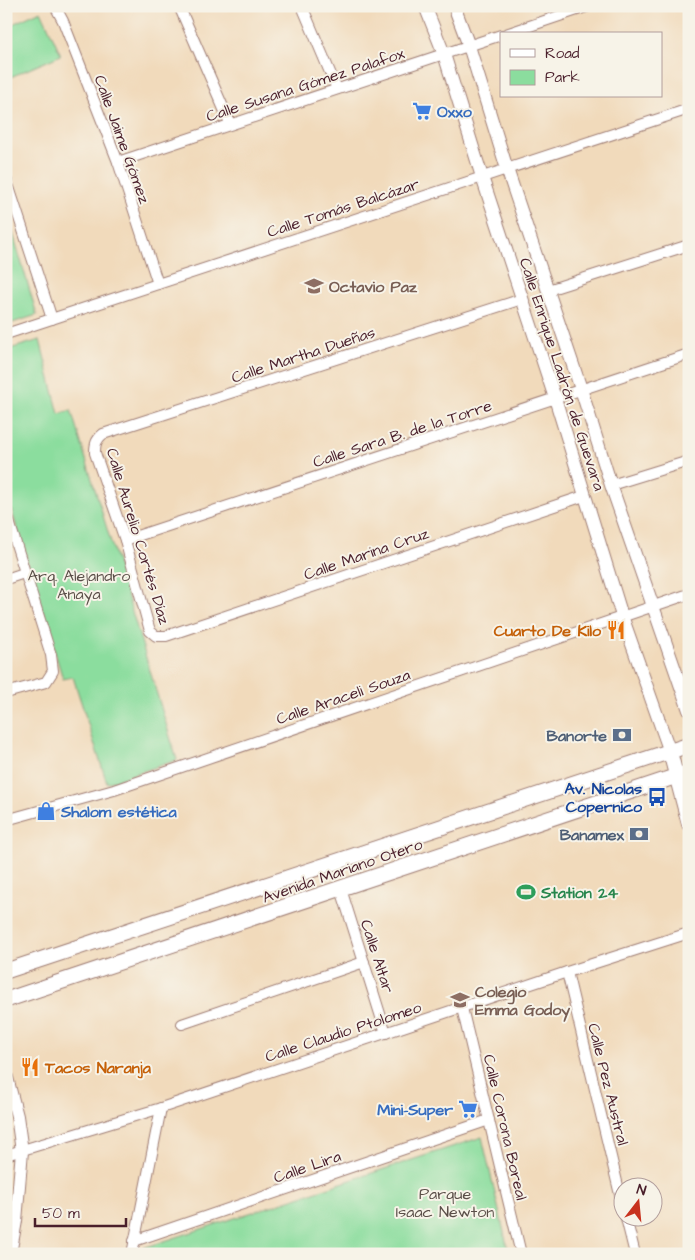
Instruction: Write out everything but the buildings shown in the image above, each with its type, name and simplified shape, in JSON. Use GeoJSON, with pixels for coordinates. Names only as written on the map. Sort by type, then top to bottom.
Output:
{"type":"FeatureCollection","features":[{"type":"Feature","properties":{"kind":"main road","name":"Avenida Mariano Otero"},"geometry":{"type":"LineString","coordinates":[[6,971],[689,745]]}},
{"type":"Feature","properties":{"kind":"main road"},"geometry":{"type":"LineString","coordinates":[[670,752],[683,774],[689,824]]}},
{"type":"Feature","properties":{"kind":"main road","name":"Avenida Mariano Otero"},"geometry":{"type":"LineString","coordinates":[[6,1000],[683,774]]}},
{"type":"Feature","properties":{"kind":"street","name":"Calle Jaime Gómez"},"geometry":{"type":"LineString","coordinates":[[55,6],[63,21],[118,162],[158,284]]}},
{"type":"Feature","properties":{"kind":"street"},"geometry":{"type":"LineString","coordinates":[[179,6],[230,123]]}},
{"type":"Feature","properties":{"kind":"street"},"geometry":{"type":"LineString","coordinates":[[302,6],[336,89]]}},
{"type":"Feature","properties":{"kind":"street","name":"Calle Enrique Ladrón de Guevara"},"geometry":{"type":"LineString","coordinates":[[425,6],[444,54],[482,177],[555,398],[622,616],[670,752]]}},
{"type":"Feature","properties":{"kind":"street","name":"Calle Enrique Ladrón de Guevara"},"geometry":{"type":"LineString","coordinates":[[454,6],[469,46],[507,169],[581,389],[611,485],[689,710]]}},
{"type":"Feature","properties":{"kind":"street"},"geometry":{"type":"LineString","coordinates":[[512,32],[587,7]]}},
{"type":"Feature","properties":{"kind":"street","name":"Calle Susana Gómez Palafox"},"geometry":{"type":"LineString","coordinates":[[118,162],[230,123],[500,35]]}},
{"type":"Feature","properties":{"kind":"street","name":"Calle Tomás Balcázar"},"geometry":{"type":"LineString","coordinates":[[6,334],[689,109]]}},
{"type":"Feature","properties":{"kind":"street"},"geometry":{"type":"LineString","coordinates":[[6,178],[52,319]]}},
{"type":"Feature","properties":{"kind":"street"},"geometry":{"type":"LineString","coordinates":[[548,290],[689,245]]}},
{"type":"Feature","properties":{"kind":"street","name":"Calle Martha Dueñas"},"geometry":{"type":"LineString","coordinates":[[96,442],[103,434],[522,299]]}},
{"type":"Feature","properties":{"kind":"street","name":"Calle Sara B. de la Torre"},"geometry":{"type":"LineString","coordinates":[[125,540],[689,354]]}},
{"type":"Feature","properties":{"kind":"street","name":"Calle Aurelio Cortés Díaz"},"geometry":{"type":"LineString","coordinates":[[96,442],[95,453],[125,540],[150,631],[156,636]]}},
{"type":"Feature","properties":{"kind":"street"},"geometry":{"type":"LineString","coordinates":[[611,485],[689,460]]}},
{"type":"Feature","properties":{"kind":"street","name":"Calle Marina Cruz"},"geometry":{"type":"LineString","coordinates":[[156,636],[166,636],[584,496]]}},
{"type":"Feature","properties":{"kind":"street"},"geometry":{"type":"LineString","coordinates":[[6,512],[51,655],[53,671],[46,682],[6,693]]}},
{"type":"Feature","properties":{"kind":"street"},"geometry":{"type":"LineString","coordinates":[[6,579],[24,574]]}},
{"type":"Feature","properties":{"kind":"street","name":"Calle Araceli Souza"},"geometry":{"type":"LineString","coordinates":[[6,820],[114,790],[689,594]]}},
{"type":"Feature","properties":{"kind":"street","name":"Calle Altar"},"geometry":{"type":"LineString","coordinates":[[341,889],[386,1033]]}},
{"type":"Feature","properties":{"kind":"street","name":"Calle Claudio Ptolomeo"},"geometry":{"type":"LineString","coordinates":[[6,1155],[161,1108],[566,972],[689,933]]}},
{"type":"Feature","properties":{"kind":"street"},"geometry":{"type":"LineString","coordinates":[[182,1024],[364,962]]}},
{"type":"Feature","properties":{"kind":"street","name":"Calle Pez Austral"},"geometry":{"type":"LineString","coordinates":[[566,972],[616,1178]]}},
{"type":"Feature","properties":{"kind":"street","name":"Calle Corona Boreal"},"geometry":{"type":"LineString","coordinates":[[462,1008],[521,1254]]}},
{"type":"Feature","properties":{"kind":"street"},"geometry":{"type":"LineString","coordinates":[[6,1074],[17,1116],[22,1151],[16,1221],[10,1254]]}},
{"type":"Feature","properties":{"kind":"street"},"geometry":{"type":"LineString","coordinates":[[132,1254],[161,1108]]}},
{"type":"Feature","properties":{"kind":"street","name":"Calle Lira"},"geometry":{"type":"LineString","coordinates":[[134,1241],[489,1120]]}},
{"type":"Feature","properties":{"kind":"street"},"geometry":{"type":"LineString","coordinates":[[628,1228],[635,1254]]}},
{"type":"Feature","properties":{"kind":"green space"},"geometry":{"type":"Polygon","coordinates":[[[41,11],[61,55],[6,79],[6,27],[41,11]]]}},
{"type":"Feature","properties":{"kind":"green space"},"geometry":{"type":"Polygon","coordinates":[[[6,210],[37,315],[6,325],[6,210]]]}},
{"type":"Feature","properties":{"kind":"green space","name":"Arq. Alejandro Anaya"},"geometry":{"type":"Polygon","coordinates":[[[40,340],[59,414],[71,410],[177,760],[107,783],[73,677],[63,679],[6,492],[6,350],[40,340]]]}},
{"type":"Feature","properties":{"kind":"green space","name":"Parque Isaac Newton"},"geometry":{"type":"Polygon","coordinates":[[[482,1137],[509,1254],[142,1254],[143,1248],[482,1137]]]}},
{"type":"Feature","properties":{"kind":"place","name":"Oxxo"},"geometry":{"type":"Point","coordinates":[422,111]}},
{"type":"Feature","properties":{"kind":"place","name":"Octavio Paz"},"geometry":{"type":"Point","coordinates":[314,286]}},
{"type":"Feature","properties":{"kind":"place","name":"Cuarto De Kilo"},"geometry":{"type":"Point","coordinates":[616,630]}},
{"type":"Feature","properties":{"kind":"place","name":"Banorte"},"geometry":{"type":"Point","coordinates":[622,735]}},
{"type":"Feature","properties":{"kind":"place","name":"Av. Nicolas Copernico"},"geometry":{"type":"Point","coordinates":[657,797]}},
{"type":"Feature","properties":{"kind":"place","name":"Shalom estética"},"geometry":{"type":"Point","coordinates":[46,811]}},
{"type":"Feature","properties":{"kind":"place","name":"Banamex"},"geometry":{"type":"Point","coordinates":[639,834]}},
{"type":"Feature","properties":{"kind":"place","name":"Station 24"},"geometry":{"type":"Point","coordinates":[526,892]}},
{"type":"Feature","properties":{"kind":"place","name":"Colegio Emma Godoy"},"geometry":{"type":"Point","coordinates":[460,1000]}},
{"type":"Feature","properties":{"kind":"place","name":"Tacos Naranja"},"geometry":{"type":"Point","coordinates":[30,1067]}},
{"type":"Feature","properties":{"kind":"place","name":"Mini-Super"},"geometry":{"type":"Point","coordinates":[468,1109]}}]}
